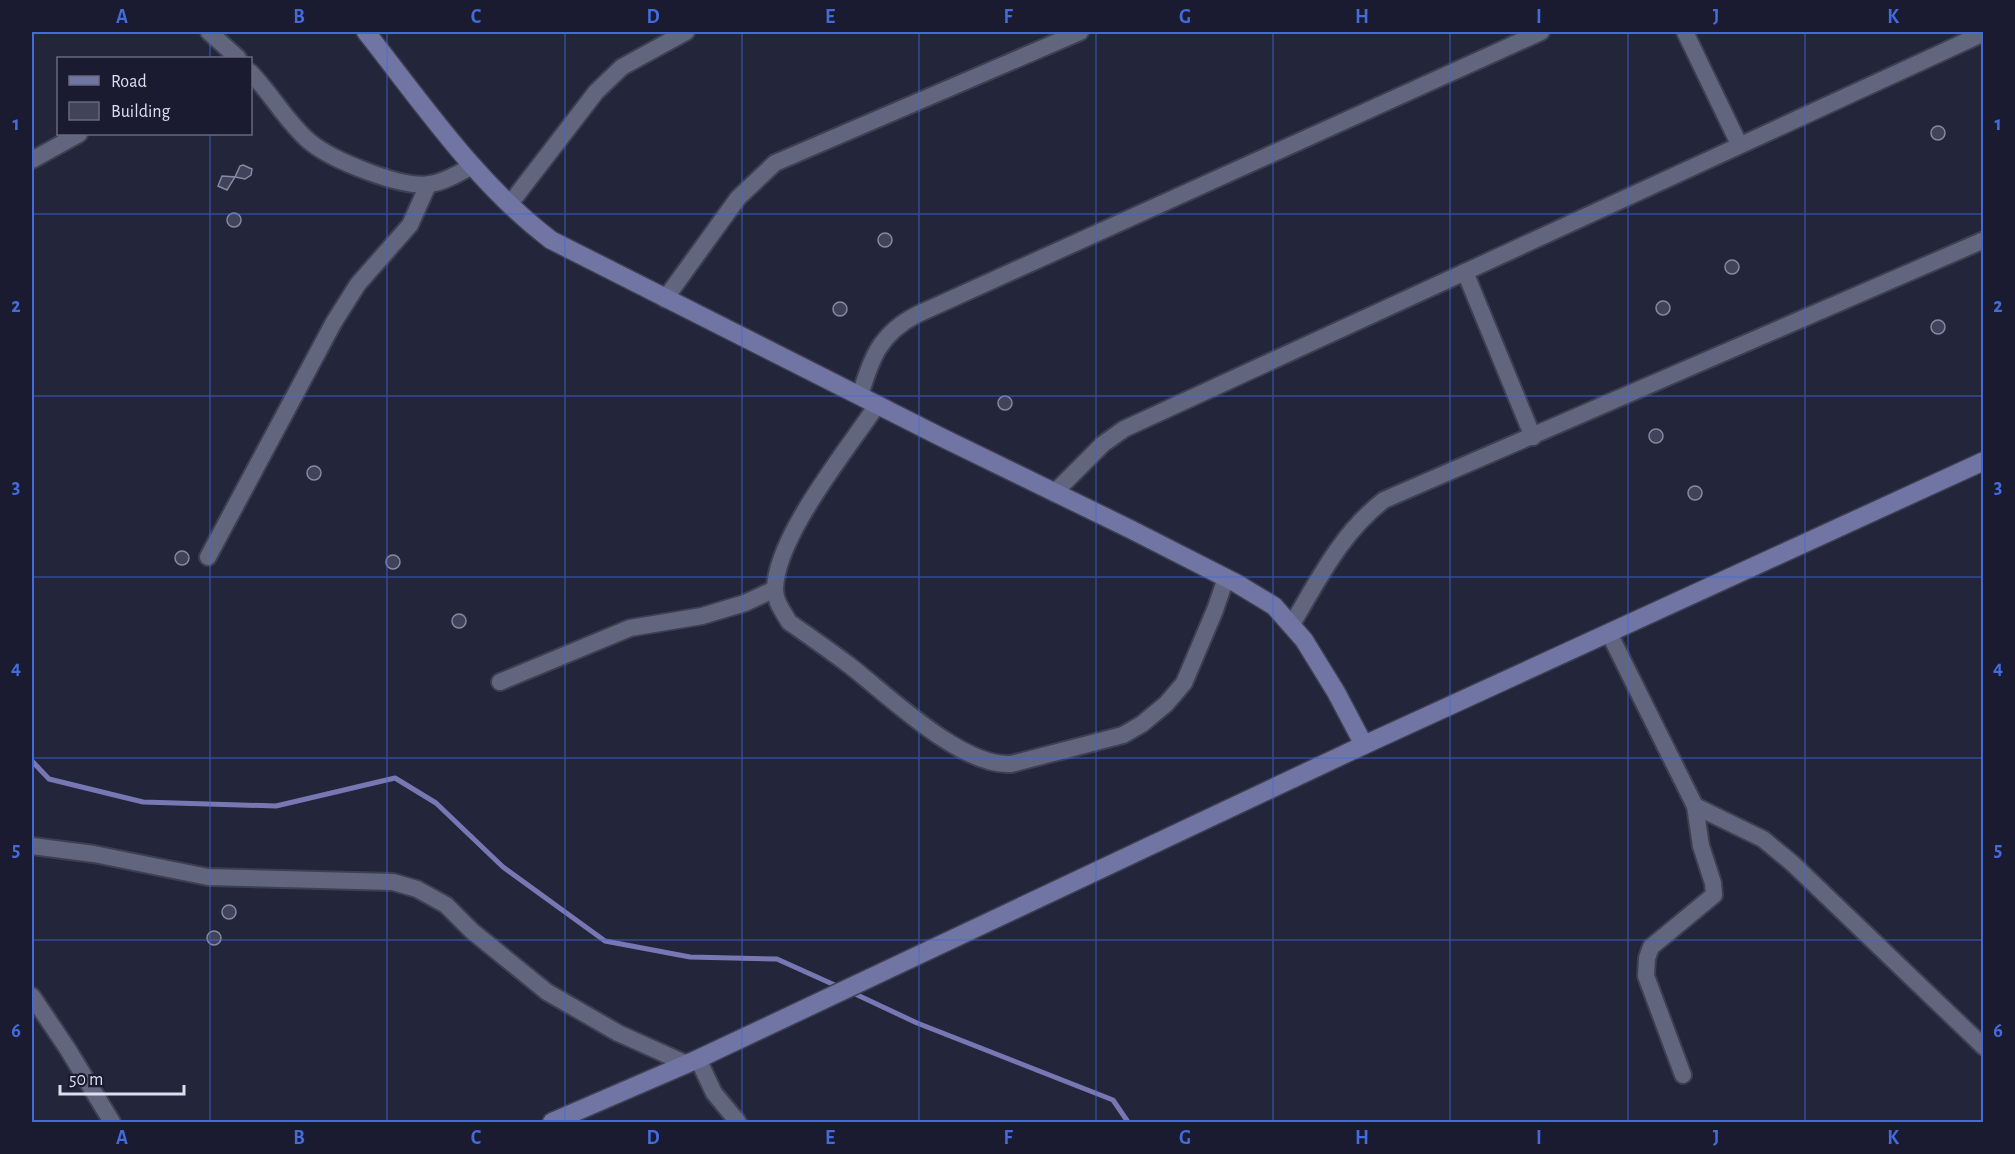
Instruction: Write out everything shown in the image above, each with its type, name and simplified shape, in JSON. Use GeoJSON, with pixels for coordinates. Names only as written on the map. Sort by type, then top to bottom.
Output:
{"type":"FeatureCollection","features":[{"type":"Feature","properties":{"kind":"street"},"geometry":{"type":"LineString","coordinates":[[209,32],[237,57]]}},
{"type":"Feature","properties":{"kind":"street"},"geometry":{"type":"LineString","coordinates":[[366,32],[472,165],[509,205],[551,240],[1226,578],[1274,606],[1292,624],[1336,692],[1364,745]]}},
{"type":"Feature","properties":{"kind":"street"},"geometry":{"type":"LineString","coordinates":[[509,205],[596,92],[616,73],[686,32]]}},
{"type":"Feature","properties":{"kind":"street"},"geometry":{"type":"LineString","coordinates":[[665,299],[738,198],[775,163],[1080,32]]}},
{"type":"Feature","properties":{"kind":"street"},"geometry":{"type":"LineString","coordinates":[[860,396],[870,364],[882,342],[896,326],[916,315],[1541,32]]}},
{"type":"Feature","properties":{"kind":"street"},"geometry":{"type":"LineString","coordinates":[[1685,32],[1739,144]]}},
{"type":"Feature","properties":{"kind":"street"},"geometry":{"type":"LineString","coordinates":[[1054,493],[1103,444],[1124,429],[1983,33]]}},
{"type":"Feature","properties":{"kind":"street"},"geometry":{"type":"LineString","coordinates":[[252,74],[309,141],[329,154],[397,181],[428,185],[446,179],[472,165]]}},
{"type":"Feature","properties":{"kind":"street"},"geometry":{"type":"LineString","coordinates":[[32,160],[77,135]]}},
{"type":"Feature","properties":{"kind":"street"},"geometry":{"type":"LineString","coordinates":[[208,557],[334,322],[358,284],[410,225],[428,185]]}},
{"type":"Feature","properties":{"kind":"street"},"geometry":{"type":"LineString","coordinates":[[1292,624],[1343,539],[1364,516],[1384,500],[1983,240]]}},
{"type":"Feature","properties":{"kind":"street"},"geometry":{"type":"LineString","coordinates":[[1465,272],[1533,437]]}},
{"type":"Feature","properties":{"kind":"street"},"geometry":{"type":"LineString","coordinates":[[878,405],[816,495],[788,542],[775,589],[777,603],[789,622],[913,717],[964,751],[995,765],[1030,760],[1123,735],[1142,724],[1166,704],[1184,683],[1226,578]]}},
{"type":"Feature","properties":{"kind":"street"},"geometry":{"type":"LineString","coordinates":[[552,1122],[693,1062],[1364,745],[1983,461]]}},
{"type":"Feature","properties":{"kind":"street"},"geometry":{"type":"LineString","coordinates":[[500,682],[630,628],[702,616],[745,603],[775,589]]}},
{"type":"Feature","properties":{"kind":"street"},"geometry":{"type":"LineString","coordinates":[[1609,633],[1695,806],[1701,846],[1713,884],[1714,895],[1651,947],[1647,958],[1646,976],[1683,1075]]}},
{"type":"Feature","properties":{"kind":"street"},"geometry":{"type":"LineString","coordinates":[[1695,806],[1763,838],[1983,1047]]}},
{"type":"Feature","properties":{"kind":"street"},"geometry":{"type":"LineString","coordinates":[[32,846],[94,854],[208,877],[393,882],[417,889],[446,905],[472,931],[547,992],[618,1033],[693,1062],[714,1093],[738,1122]]}},
{"type":"Feature","properties":{"kind":"street"},"geometry":{"type":"LineString","coordinates":[[32,996],[112,1122]]}},
{"type":"Feature","properties":{"kind":"building"},"geometry":{"type":"Polygon","coordinates":[[[1935,126],[1941,126],[1945,133],[1941,140],[1935,140],[1931,136],[1931,130],[1935,126]]]}},
{"type":"Feature","properties":{"kind":"building"},"geometry":{"type":"Polygon","coordinates":[[[240,166],[252,169],[251,175],[245,179],[235,177],[240,166]]]}},
{"type":"Feature","properties":{"kind":"building"},"geometry":{"type":"Polygon","coordinates":[[[222,176],[235,177],[227,190],[218,186],[222,176]]]}},
{"type":"Feature","properties":{"kind":"building"},"geometry":{"type":"Polygon","coordinates":[[[231,213],[237,213],[241,220],[237,227],[231,227],[227,223],[227,217],[231,213]]]}},
{"type":"Feature","properties":{"kind":"building"},"geometry":{"type":"Polygon","coordinates":[[[882,233],[888,233],[892,240],[888,247],[882,247],[878,243],[878,237],[882,233]]]}},
{"type":"Feature","properties":{"kind":"building"},"geometry":{"type":"Polygon","coordinates":[[[1729,260],[1735,260],[1739,267],[1735,274],[1729,274],[1725,270],[1725,264],[1729,260]]]}},
{"type":"Feature","properties":{"kind":"building"},"geometry":{"type":"Polygon","coordinates":[[[1660,301],[1666,301],[1670,308],[1666,315],[1660,315],[1656,311],[1656,305],[1660,301]]]}},
{"type":"Feature","properties":{"kind":"building"},"geometry":{"type":"Polygon","coordinates":[[[837,302],[843,302],[847,309],[843,316],[837,316],[833,312],[833,306],[837,302]]]}},
{"type":"Feature","properties":{"kind":"building"},"geometry":{"type":"Polygon","coordinates":[[[1935,320],[1941,320],[1945,327],[1941,334],[1935,334],[1931,330],[1931,324],[1935,320]]]}},
{"type":"Feature","properties":{"kind":"building"},"geometry":{"type":"Polygon","coordinates":[[[1002,396],[1008,396],[1012,403],[1008,410],[1002,410],[998,406],[998,400],[1002,396]]]}},
{"type":"Feature","properties":{"kind":"building"},"geometry":{"type":"Polygon","coordinates":[[[1653,429],[1659,429],[1663,436],[1659,443],[1653,443],[1649,439],[1649,433],[1653,429]]]}},
{"type":"Feature","properties":{"kind":"building"},"geometry":{"type":"Polygon","coordinates":[[[311,466],[317,466],[321,473],[317,480],[311,480],[307,476],[307,470],[311,466]]]}},
{"type":"Feature","properties":{"kind":"building"},"geometry":{"type":"Polygon","coordinates":[[[1692,486],[1698,486],[1702,493],[1698,500],[1692,500],[1688,496],[1688,490],[1692,486]]]}},
{"type":"Feature","properties":{"kind":"building"},"geometry":{"type":"Polygon","coordinates":[[[179,551],[185,551],[189,558],[185,565],[179,565],[175,561],[175,555],[179,551]]]}},
{"type":"Feature","properties":{"kind":"building"},"geometry":{"type":"Polygon","coordinates":[[[390,555],[396,555],[400,562],[396,569],[390,569],[386,565],[386,559],[390,555]]]}},
{"type":"Feature","properties":{"kind":"building"},"geometry":{"type":"Polygon","coordinates":[[[456,614],[462,614],[466,621],[462,628],[456,628],[452,624],[452,618],[456,614]]]}},
{"type":"Feature","properties":{"kind":"building"},"geometry":{"type":"Polygon","coordinates":[[[226,905],[232,905],[236,912],[232,919],[226,919],[222,915],[222,909],[226,905]]]}},
{"type":"Feature","properties":{"kind":"building"},"geometry":{"type":"Polygon","coordinates":[[[211,931],[217,931],[221,938],[217,945],[211,945],[207,941],[207,935],[211,931]]]}},
{"type":"Feature","properties":{"kind":"waterway"},"geometry":{"type":"LineString","coordinates":[[32,761],[49,779],[143,802],[276,806],[395,778],[436,803],[503,867],[605,941],[690,957],[777,959],[839,987]]}},
{"type":"Feature","properties":{"kind":"waterway"},"geometry":{"type":"LineString","coordinates":[[851,992],[917,1023],[1113,1100],[1128,1122]]}}]}
